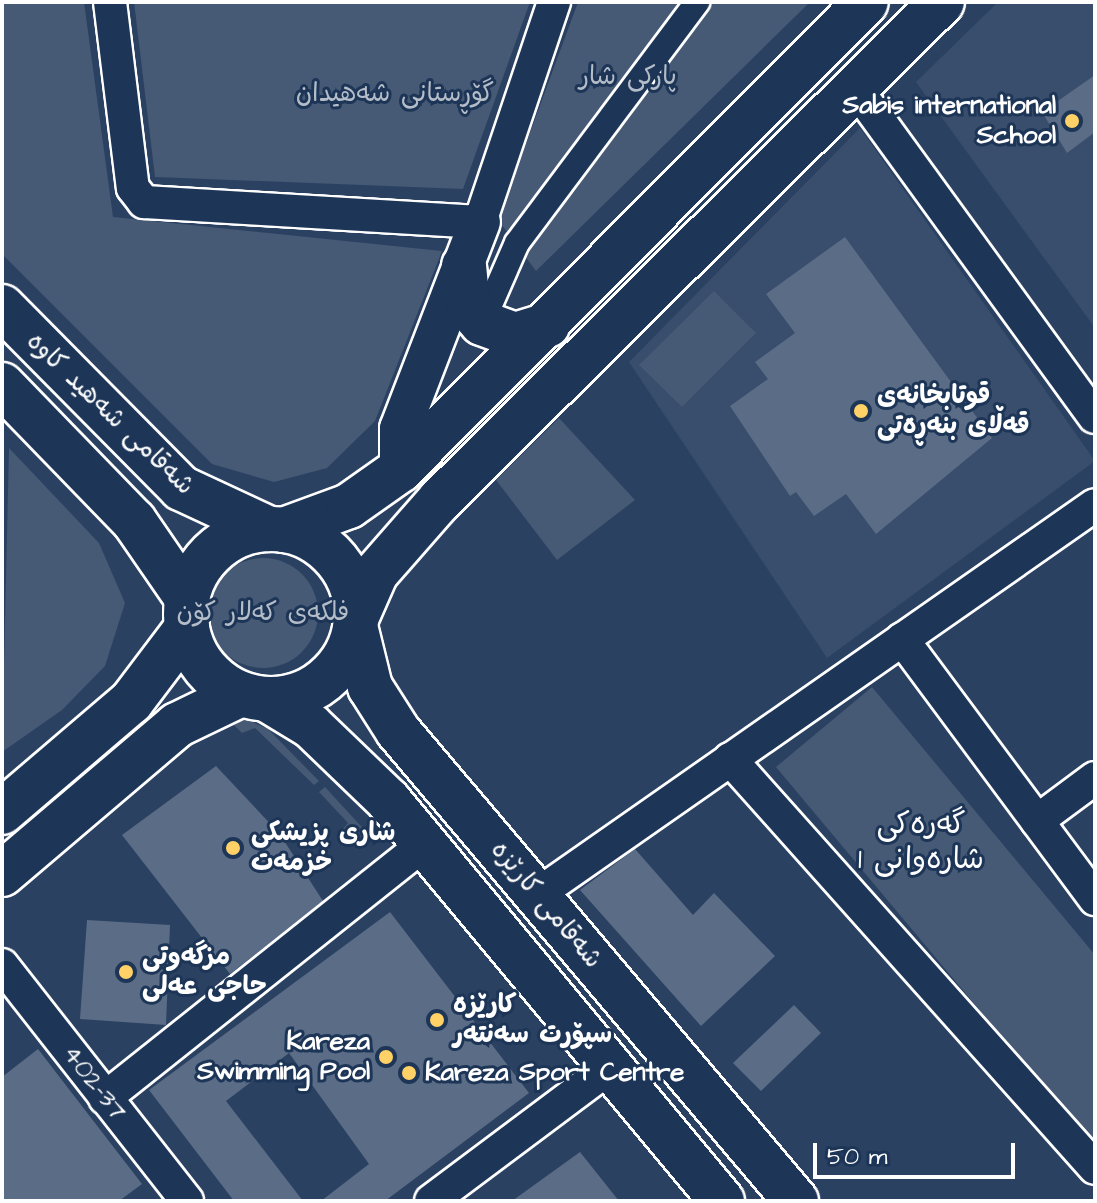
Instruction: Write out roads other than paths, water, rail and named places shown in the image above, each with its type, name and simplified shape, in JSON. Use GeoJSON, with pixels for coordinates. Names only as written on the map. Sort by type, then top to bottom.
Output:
{"type":"FeatureCollection","features":[{"type":"Feature","properties":{"kind":"main road"},"geometry":{"type":"LineString","coordinates":[[2,812],[131,702],[187,613],[216,549],[349,506],[400,470],[548,325],[866,2]]}},
{"type":"Feature","properties":{"kind":"main road"},"geometry":{"type":"LineString","coordinates":[[2,874],[177,725],[255,697],[315,688],[348,653],[376,573],[440,500],[857,90],[942,2]]}},
{"type":"Feature","properties":{"kind":"main road"},"geometry":{"type":"LineString","coordinates":[[464,266],[468,307],[482,323],[515,335],[548,325]]}},
{"type":"Feature","properties":{"kind":"main road","name":"شەقامی شەهید کاوە"},"geometry":{"type":"LineString","coordinates":[[2,307],[181,488],[276,529]]}},
{"type":"Feature","properties":{"kind":"main road","name":"شەقامی شەهید کاوە"},"geometry":{"type":"LineString","coordinates":[[4,389],[134,521],[187,613]]}},
{"type":"Feature","properties":{"kind":"main road"},"geometry":{"type":"LineString","coordinates":[[276,529],[328,550],[354,592],[356,623]]}},
{"type":"Feature","properties":{"kind":"main road"},"geometry":{"type":"LineString","coordinates":[[187,613],[205,668],[255,697]]}},
{"type":"Feature","properties":{"kind":"main road","name":"شەقامی کارێزە"},"geometry":{"type":"LineString","coordinates":[[356,623],[381,708],[796,1201]]}},
{"type":"Feature","properties":{"kind":"main road","name":"شەقامی کارێزە"},"geometry":{"type":"LineString","coordinates":[[255,697],[328,741],[426,843],[722,1201]]}},
{"type":"Feature","properties":{"kind":"street"},"geometry":{"type":"LineString","coordinates":[[110,2],[133,188],[144,202],[480,222]]}},
{"type":"Feature","properties":{"kind":"street"},"geometry":{"type":"LineString","coordinates":[[400,470],[400,429],[480,222],[554,2]]}},
{"type":"Feature","properties":{"kind":"street"},"geometry":{"type":"LineString","coordinates":[[482,323],[517,243],[697,2]]}},
{"type":"Feature","properties":{"kind":"street"},"geometry":{"type":"LineString","coordinates":[[857,90],[1095,417]]}},
{"type":"Feature","properties":{"kind":"street"},"geometry":{"type":"LineString","coordinates":[[538,894],[1095,505]]}},
{"type":"Feature","properties":{"kind":"street"},"geometry":{"type":"LineString","coordinates":[[902,639],[1095,899]]}},
{"type":"Feature","properties":{"kind":"street"},"geometry":{"type":"LineString","coordinates":[[730,759],[1095,1168]]}},
{"type":"Feature","properties":{"kind":"street"},"geometry":{"type":"LineString","coordinates":[[1037,821],[1095,778]]}},
{"type":"Feature","properties":{"kind":"street"},"geometry":{"type":"LineString","coordinates":[[105,1098],[426,843]]}},
{"type":"Feature","properties":{"kind":"street","name":"402-37"},"geometry":{"type":"LineString","coordinates":[[2,965],[187,1201]]}},
{"type":"Feature","properties":{"kind":"street"},"geometry":{"type":"LineString","coordinates":[[431,1201],[609,1068]]}},
{"type":"Feature","properties":{"kind":"place","name":"Sabis international School"},"geometry":{"type":"Point","coordinates":[1072,121]}},
{"type":"Feature","properties":{"kind":"place","name":"قوتابخانەی قەڵای بنەڕەتی"},"geometry":{"type":"Point","coordinates":[861,411]}},
{"type":"Feature","properties":{"kind":"place","name":"شاری پزیشکی خزمەت"},"geometry":{"type":"Point","coordinates":[233,848]}},
{"type":"Feature","properties":{"kind":"place","name":"مزگەوتی حاجی عەلی"},"geometry":{"type":"Point","coordinates":[126,972]}},
{"type":"Feature","properties":{"kind":"place","name":"کارێزە سپۆرت سەنتەر"},"geometry":{"type":"Point","coordinates":[437,1020]}},
{"type":"Feature","properties":{"kind":"place","name":"Kareza Swimming Pool"},"geometry":{"type":"Point","coordinates":[386,1057]}},
{"type":"Feature","properties":{"kind":"place","name":"Kareza Sport Centre"},"geometry":{"type":"Point","coordinates":[409,1073]}},
{"type":"Feature","properties":{"kind":"district","name":"گەرەکی شارەوانی 1"},"geometry":{"type":"Point","coordinates":[921,841]}},
{"type":"Feature","properties":{"kind":"park label","name":"پارکی شار"},"geometry":{"type":"Point","coordinates":[628,77]}},
{"type":"Feature","properties":{"kind":"park label","name":"گۆڕستانی شەهیدان"},"geometry":{"type":"Point","coordinates":[395,94]}},
{"type":"Feature","properties":{"kind":"park label","name":"فلکەی کەلار کۆن"},"geometry":{"type":"Point","coordinates":[263,613]}}]}
